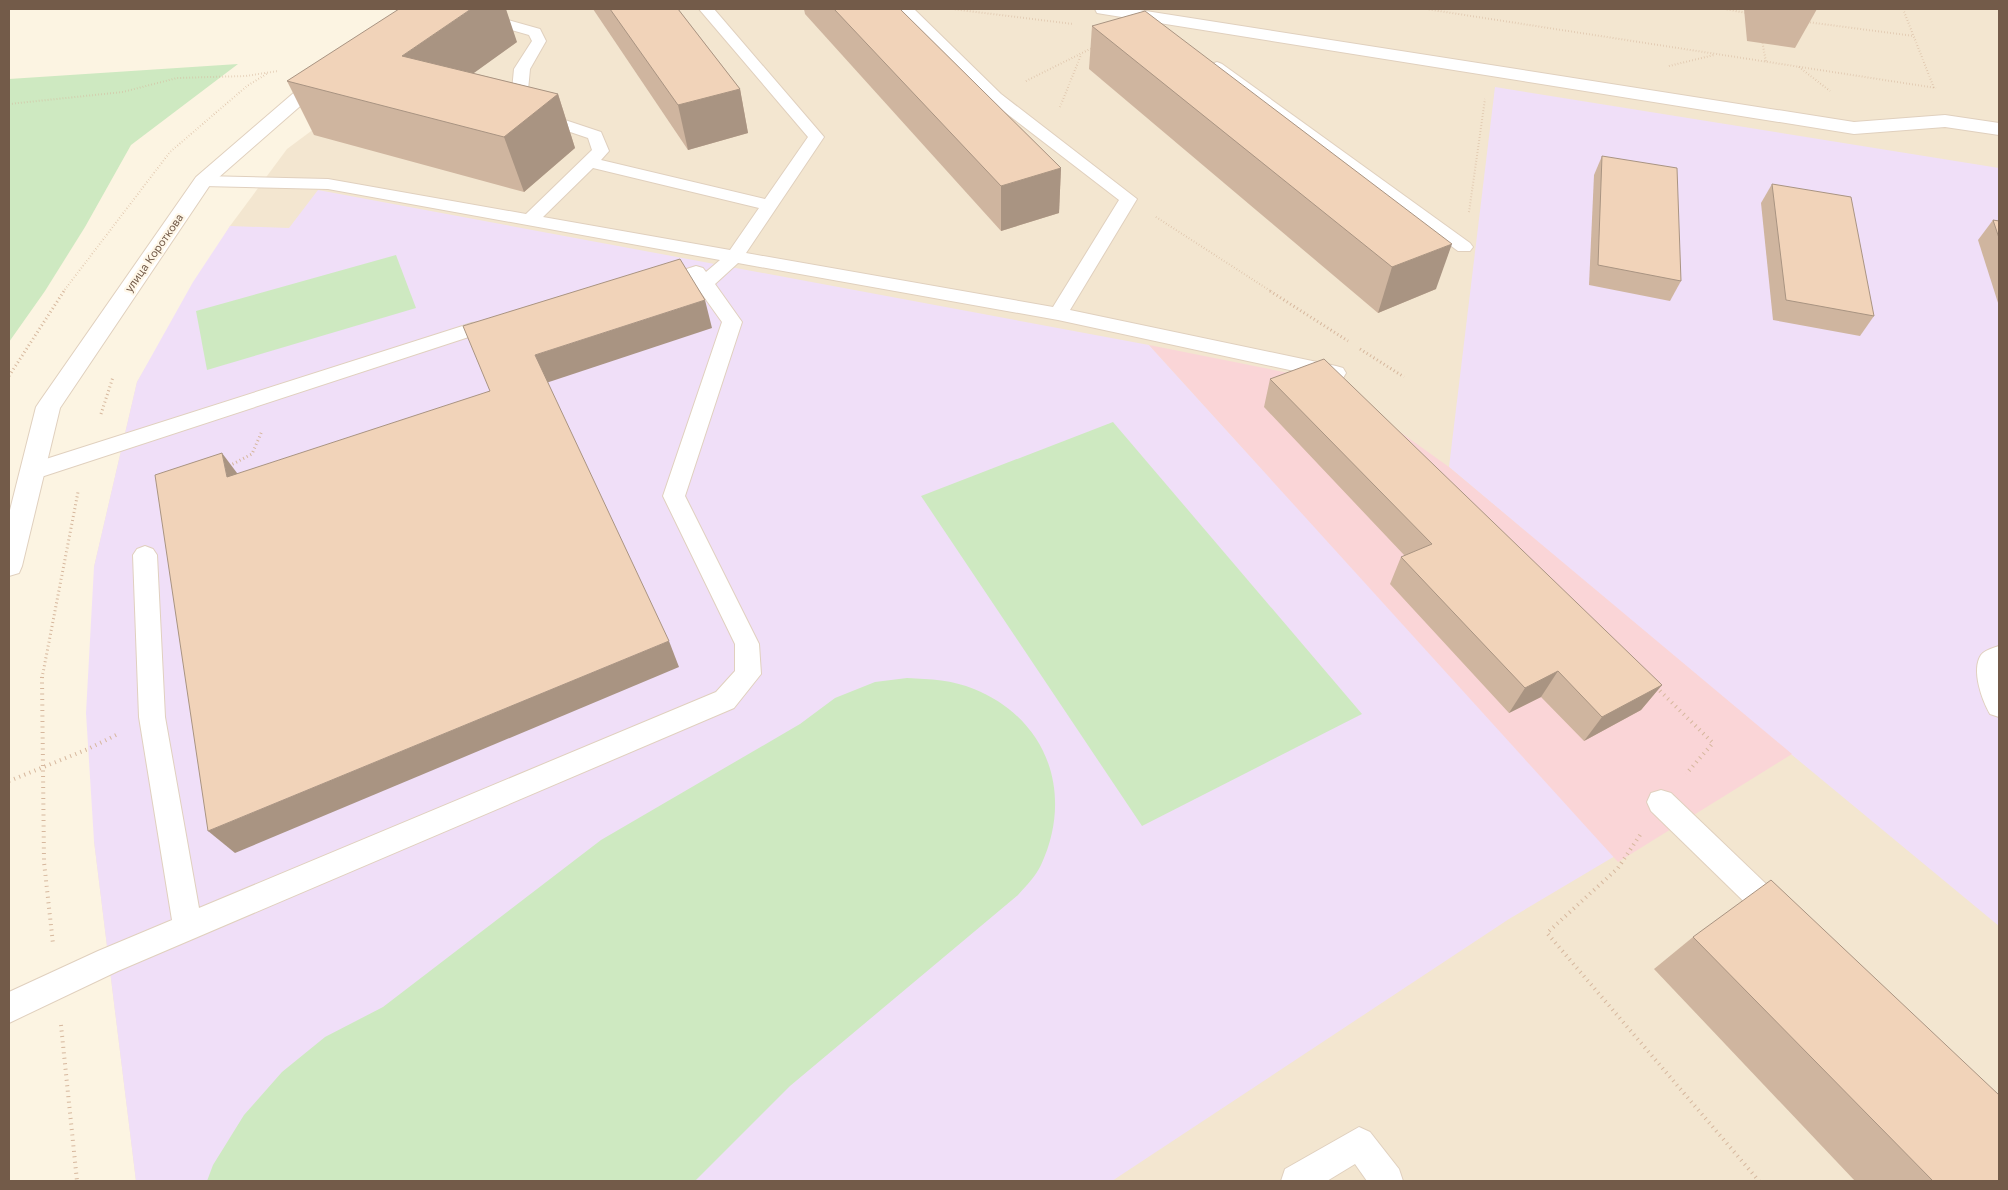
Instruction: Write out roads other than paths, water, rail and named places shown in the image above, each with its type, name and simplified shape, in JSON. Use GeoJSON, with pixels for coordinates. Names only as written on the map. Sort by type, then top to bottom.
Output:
{"type":"FeatureCollection","features":[{"type":"Feature","properties":{"kind":"street"},"geometry":{"type":"LineString","coordinates":[[1103,9],[1150,12],[1854,128],[1946,121],[1999,129]]}},
{"type":"Feature","properties":{"kind":"street","name":"улица Короткова"},"geometry":{"type":"LineString","coordinates":[[9,566],[48,407],[203,182],[336,66]]}},
{"type":"Feature","properties":{"kind":"lane"},"geometry":{"type":"LineString","coordinates":[[454,9],[535,32],[539,41],[522,69],[520,90],[541,117],[595,135],[600,151],[530,220]]}},
{"type":"Feature","properties":{"kind":"lane"},"geometry":{"type":"LineString","coordinates":[[704,284],[734,257],[816,137],[706,9]]}},
{"type":"Feature","properties":{"kind":"lane"},"geometry":{"type":"LineString","coordinates":[[906,9],[995,98],[1128,199],[1058,314]]}},
{"type":"Feature","properties":{"kind":"lane"},"geometry":{"type":"LineString","coordinates":[[1150,12],[1175,36]]}},
{"type":"Feature","properties":{"kind":"lane"},"geometry":{"type":"LineString","coordinates":[[1207,60],[1464,247]]}},
{"type":"Feature","properties":{"kind":"lane"},"geometry":{"type":"LineString","coordinates":[[589,162],[769,205]]}},
{"type":"Feature","properties":{"kind":"lane"},"geometry":{"type":"LineString","coordinates":[[203,182],[328,184],[1058,314],[1336,374]]}},
{"type":"Feature","properties":{"kind":"lane"},"geometry":{"type":"LineString","coordinates":[[9,1008],[188,928],[726,700],[748,674],[747,644],[674,496],[732,322],[696,272],[642,289]]}},
{"type":"Feature","properties":{"kind":"lane"},"geometry":{"type":"LineString","coordinates":[[32,472],[478,327],[515,324]]}},
{"type":"Feature","properties":{"kind":"lane"},"geometry":{"type":"LineString","coordinates":[[144,555],[152,717],[188,928]]}},
{"type":"Feature","properties":{"kind":"lane"},"geometry":{"type":"LineString","coordinates":[[1999,656],[1990,661],[1992,694],[1999,706]]}},
{"type":"Feature","properties":{"kind":"lane"},"geometry":{"type":"LineString","coordinates":[[1661,802],[1795,931]]}},
{"type":"Feature","properties":{"kind":"lane"},"geometry":{"type":"LineString","coordinates":[[1297,1181],[1358,1143],[1388,1181]]}}]}
